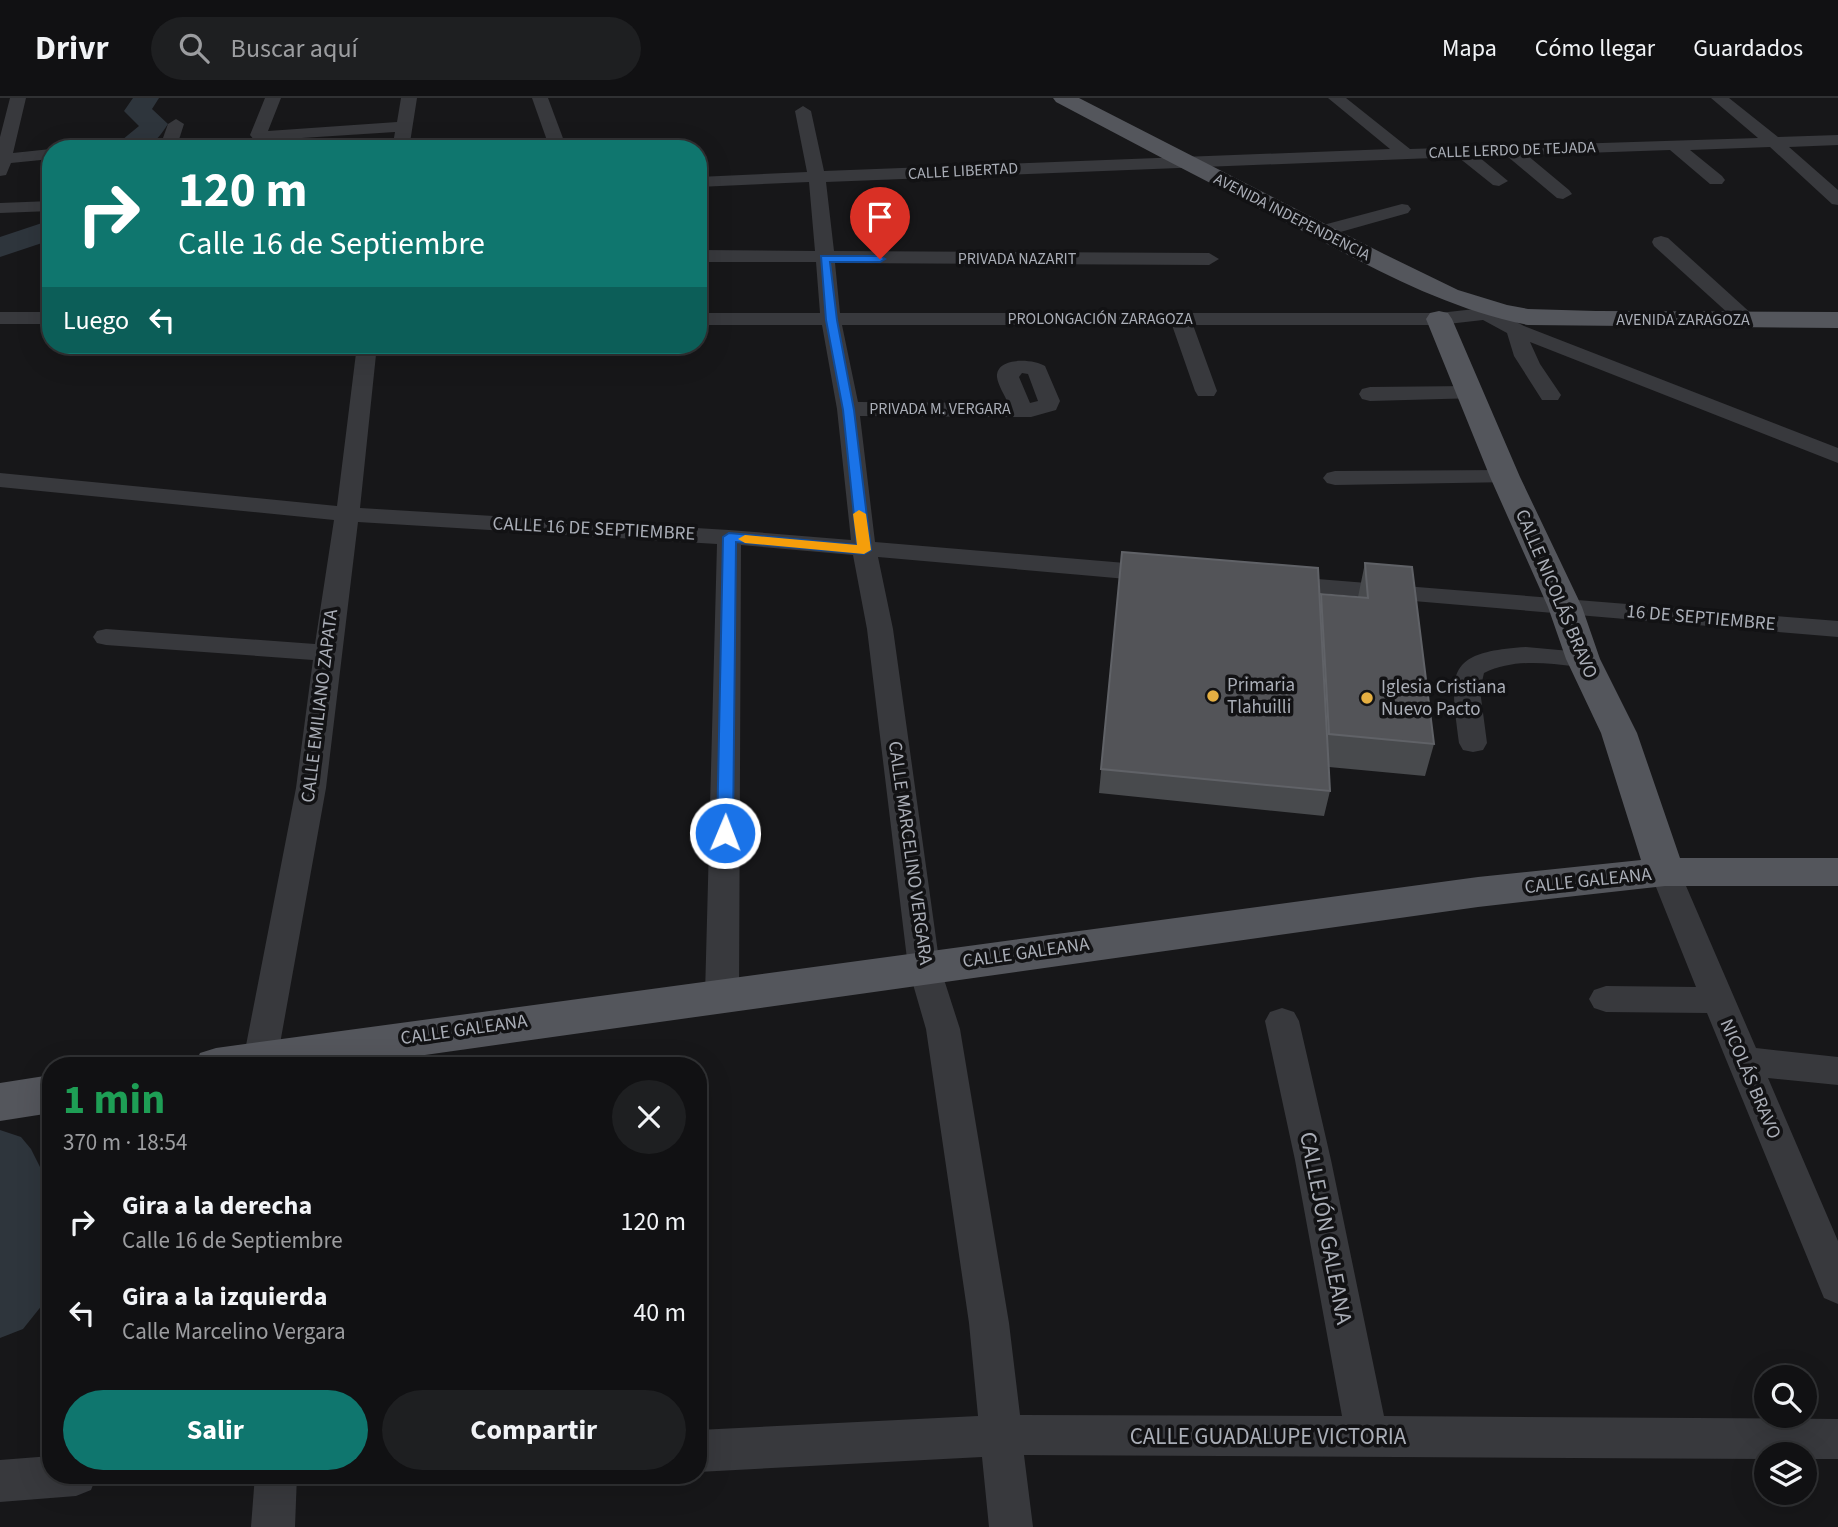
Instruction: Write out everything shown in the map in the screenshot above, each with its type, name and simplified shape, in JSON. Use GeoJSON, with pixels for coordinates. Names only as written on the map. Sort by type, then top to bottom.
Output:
{"type":"FeatureCollection","features":[{"type":"Feature","properties":{"kind":"main road","name":"AVENIDA INDEPENDENCIA"},"geometry":{"type":"LineString","coordinates":[[1063,98],[1320,232],[1449,295],[1509,318]]}},
{"type":"Feature","properties":{"kind":"main road","name":"AVENIDA ZARAGOZA"},"geometry":{"type":"LineString","coordinates":[[1509,318],[1838,320]]}},
{"type":"Feature","properties":{"kind":"main road","name":"CALLE NICOLÁS BRAVO"},"geometry":{"type":"LineString","coordinates":[[1439,320],[1505,477],[1564,607],[1583,659],[1619,733],[1665,872]]}},
{"type":"Feature","properties":{"kind":"main road","name":"CALLE GALEANA"},"geometry":{"type":"LineString","coordinates":[[294,1057],[722,995],[1478,892],[1665,872],[1838,872]]}},
{"type":"Feature","properties":{"kind":"main road"},"geometry":{"type":"LineString","coordinates":[[0,1102],[42,1095]]}},
{"type":"Feature","properties":{"kind":"street"},"geometry":{"type":"LineString","coordinates":[[18,98],[2,165],[42,156]]}},
{"type":"Feature","properties":{"kind":"street"},"geometry":{"type":"LineString","coordinates":[[273,98],[259,127],[258,135],[261,137],[404,126]]}},
{"type":"Feature","properties":{"kind":"street"},"geometry":{"type":"LineString","coordinates":[[402,140],[409,98]]}},
{"type":"Feature","properties":{"kind":"street"},"geometry":{"type":"LineString","coordinates":[[540,98],[556,140]]}},
{"type":"Feature","properties":{"kind":"street"},"geometry":{"type":"LineString","coordinates":[[1336,98],[1406,154]]}},
{"type":"Feature","properties":{"kind":"street"},"geometry":{"type":"LineString","coordinates":[[1719,98],[1774,142],[1838,200]]}},
{"type":"Feature","properties":{"kind":"street","name":"CALLE MARCELINO VERGARA"},"geometry":{"type":"LineString","coordinates":[[803,111],[817,177],[831,320],[848,410],[864,550],[880,629],[911,883],[924,967],[945,1041],[989,1323],[1011,1527]]}},
{"type":"Feature","properties":{"kind":"street"},"geometry":{"type":"LineString","coordinates":[[170,140],[176,124]]}},
{"type":"Feature","properties":{"kind":"street","name":"CALLE LERDO DE TEJADA"},"geometry":{"type":"LineString","coordinates":[[1185,161],[1838,140]]}},
{"type":"Feature","properties":{"kind":"street"},"geometry":{"type":"LineString","coordinates":[[1674,145],[1716,180]]}},
{"type":"Feature","properties":{"kind":"street"},"geometry":{"type":"LineString","coordinates":[[1511,150],[1563,194]]}},
{"type":"Feature","properties":{"kind":"street"},"geometry":{"type":"LineString","coordinates":[[1462,152],[1499,181]]}},
{"type":"Feature","properties":{"kind":"street","name":"CALLE LIBERTAD"},"geometry":{"type":"LineString","coordinates":[[707,182],[1185,161]]}},
{"type":"Feature","properties":{"kind":"street"},"geometry":{"type":"LineString","coordinates":[[0,208],[42,206]]}},
{"type":"Feature","properties":{"kind":"street"},"geometry":{"type":"LineString","coordinates":[[1320,232],[1402,209]]}},
{"type":"Feature","properties":{"kind":"street"},"geometry":{"type":"LineString","coordinates":[[1661,242],[1747,320]]}},
{"type":"Feature","properties":{"kind":"street","name":"PRIVADA NAZARIT"},"geometry":{"type":"LineString","coordinates":[[707,256],[1209,260]]}},
{"type":"Feature","properties":{"kind":"street"},"geometry":{"type":"LineString","coordinates":[[0,318],[42,318]]}},
{"type":"Feature","properties":{"kind":"street"},"geometry":{"type":"LineString","coordinates":[[1180,318],[1206,391]]}},
{"type":"Feature","properties":{"kind":"street"},"geometry":{"type":"LineString","coordinates":[[1509,318],[1525,355],[1550,395]]}},
{"type":"Feature","properties":{"kind":"street","name":"PROLONGACIÓN ZARAGOZA"},"geometry":{"type":"LineString","coordinates":[[707,319],[1509,318]]}},
{"type":"Feature","properties":{"kind":"street","name":"AVENIDA INDEPENDENCIA"},"geometry":{"type":"LineString","coordinates":[[1509,318],[1838,456]]}},
{"type":"Feature","properties":{"kind":"street","name":"PRIVADA M. VERGARA"},"geometry":{"type":"LineString","coordinates":[[848,410],[1045,407],[1049,401],[1037,371],[1022,366],[1014,320]]}},
{"type":"Feature","properties":{"kind":"street","name":"CALLE EMILIANO ZAPATA"},"geometry":{"type":"LineString","coordinates":[[260,1057],[311,788],[367,354]]}},
{"type":"Feature","properties":{"kind":"street"},"geometry":{"type":"LineString","coordinates":[[1370,394],[1470,393]]}},
{"type":"Feature","properties":{"kind":"street"},"geometry":{"type":"LineString","coordinates":[[1335,478],[1505,477]]}},
{"type":"Feature","properties":{"kind":"street","name":"CALLE 16 DE SEPTIEMBRE"},"geometry":{"type":"LineString","coordinates":[[0,480],[347,514],[729,537],[1180,576]]}},
{"type":"Feature","properties":{"kind":"street"},"geometry":{"type":"LineString","coordinates":[[722,995],[729,537]]}},
{"type":"Feature","properties":{"kind":"street"},"geometry":{"type":"LineString","coordinates":[[1262,582],[1564,607]]}},
{"type":"Feature","properties":{"kind":"street","name":"16 DE SEPTIEMBRE"},"geometry":{"type":"LineString","coordinates":[[1564,607],[1838,629]]}},
{"type":"Feature","properties":{"kind":"street"},"geometry":{"type":"LineString","coordinates":[[106,637],[329,653]]}},
{"type":"Feature","properties":{"kind":"street"},"geometry":{"type":"LineString","coordinates":[[1473,743],[1466,690],[1472,668],[1485,660],[1528,654],[1583,659]]}},
{"type":"Feature","properties":{"kind":"street","name":"NICOLÁS BRAVO"},"geometry":{"type":"LineString","coordinates":[[1665,872],[1716,1000],[1838,1286]]}},
{"type":"Feature","properties":{"kind":"street"},"geometry":{"type":"LineString","coordinates":[[1606,999],[1716,1000]]}},
{"type":"Feature","properties":{"kind":"street","name":"CALLEJÓN GALEANA"},"geometry":{"type":"LineString","coordinates":[[1282,1021],[1314,1160],[1367,1436]]}},
{"type":"Feature","properties":{"kind":"street"},"geometry":{"type":"LineString","coordinates":[[1743,1061],[1838,1071]]}},
{"type":"Feature","properties":{"kind":"street","name":"CALLE GUADALUPE VICTORIA"},"geometry":{"type":"LineString","coordinates":[[707,1451],[1001,1435],[1838,1438]]}},
{"type":"Feature","properties":{"kind":"street"},"geometry":{"type":"LineString","coordinates":[[0,1481],[42,1478]]}},
{"type":"Feature","properties":{"kind":"street"},"geometry":{"type":"LineString","coordinates":[[273,1527],[275,1484]]}},
{"type":"Feature","properties":{"kind":"building","name":"Primaria Tlahuilli"},"geometry":{"type":"Polygon","coordinates":[[[1122,552],[1318,568],[1330,791],[1101,769],[1122,552]]]}},
{"type":"Feature","properties":{"kind":"building","name":"Iglesia Cristiana Nuevo Pacto"},"geometry":{"type":"Polygon","coordinates":[[[1365,563],[1412,567],[1434,744],[1329,734],[1321,594],[1368,598],[1365,563]]]}},
{"type":"Feature","properties":{"kind":"waterway"},"geometry":{"type":"LineString","coordinates":[[140,140],[146,136],[154,124],[137,111],[146,98]]}},
{"type":"Feature","properties":{"kind":"waterway"},"geometry":{"type":"LineString","coordinates":[[0,248],[42,232]]}},
{"type":"Feature","properties":{"kind":"waterway"},"geometry":{"type":"LineString","coordinates":[[0,1155],[10,1167],[34,1269],[24,1277],[0,1308]]}},
{"type":"Feature","properties":{"kind":"slow traffic"},"geometry":{"type":"LineString","coordinates":[[745,539],[864,550],[859,514]]}},
{"type":"Feature","properties":{"kind":"place","name":"Primaria Tlahuilli"},"geometry":{"type":"Point","coordinates":[1213,696]}},
{"type":"Feature","properties":{"kind":"place","name":"Iglesia Cristiana Nuevo Pacto"},"geometry":{"type":"Point","coordinates":[1367,698]}},
{"type":"Feature","properties":{"kind":"route"},"geometry":{"type":"LineString","coordinates":[[725,833],[729,537],[864,550],[848,410],[831,320],[825,259],[880,259]]}}]}
